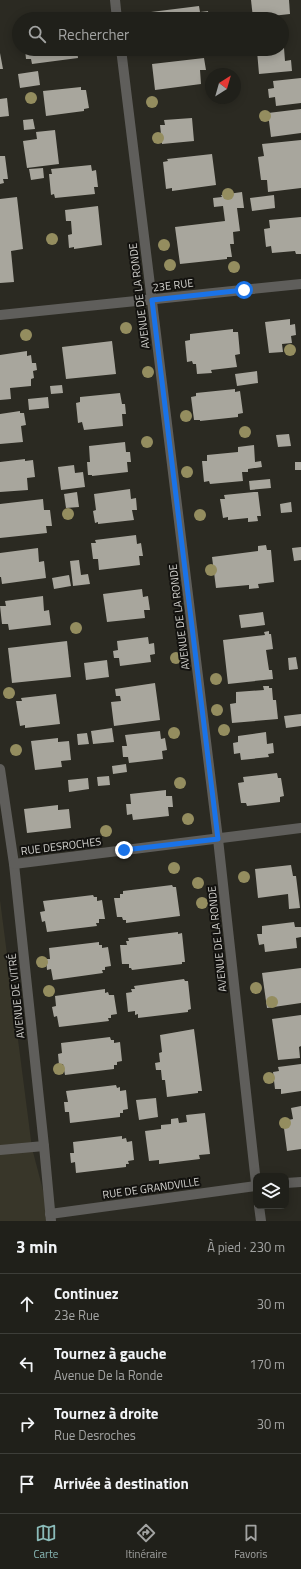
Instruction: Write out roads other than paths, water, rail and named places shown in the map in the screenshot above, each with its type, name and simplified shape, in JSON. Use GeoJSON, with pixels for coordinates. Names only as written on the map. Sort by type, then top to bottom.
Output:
{"type":"FeatureCollection","features":[{"type":"Feature","properties":{"kind":"street"},"geometry":{"type":"LineString","coordinates":[[115,0],[117,12]]}},
{"type":"Feature","properties":{"kind":"street","name":"AVENUE DE LA RONDE"},"geometry":{"type":"LineString","coordinates":[[122,56],[218,839],[255,1173]]}},
{"type":"Feature","properties":{"kind":"street","name":"23E RUE"},"geometry":{"type":"LineString","coordinates":[[0,315],[301,284]]}},
{"type":"Feature","properties":{"kind":"street","name":"AVENUE DE VITRÉ"},"geometry":{"type":"LineString","coordinates":[[0,769],[14,864],[51,1217]]}},
{"type":"Feature","properties":{"kind":"street","name":"RUE DESROCHES"},"geometry":{"type":"LineString","coordinates":[[14,864],[301,828]]}},
{"type":"Feature","properties":{"kind":"street"},"geometry":{"type":"LineString","coordinates":[[0,1150],[44,1146]]}},
{"type":"Feature","properties":{"kind":"street"},"geometry":{"type":"LineString","coordinates":[[289,1183],[301,1182]]}},
{"type":"Feature","properties":{"kind":"street","name":"RUE DE GRANDVILLE"},"geometry":{"type":"LineString","coordinates":[[51,1217],[253,1186]]}},
{"type":"Feature","properties":{"kind":"street"},"geometry":{"type":"LineString","coordinates":[[259,1209],[261,1221]]}}]}
